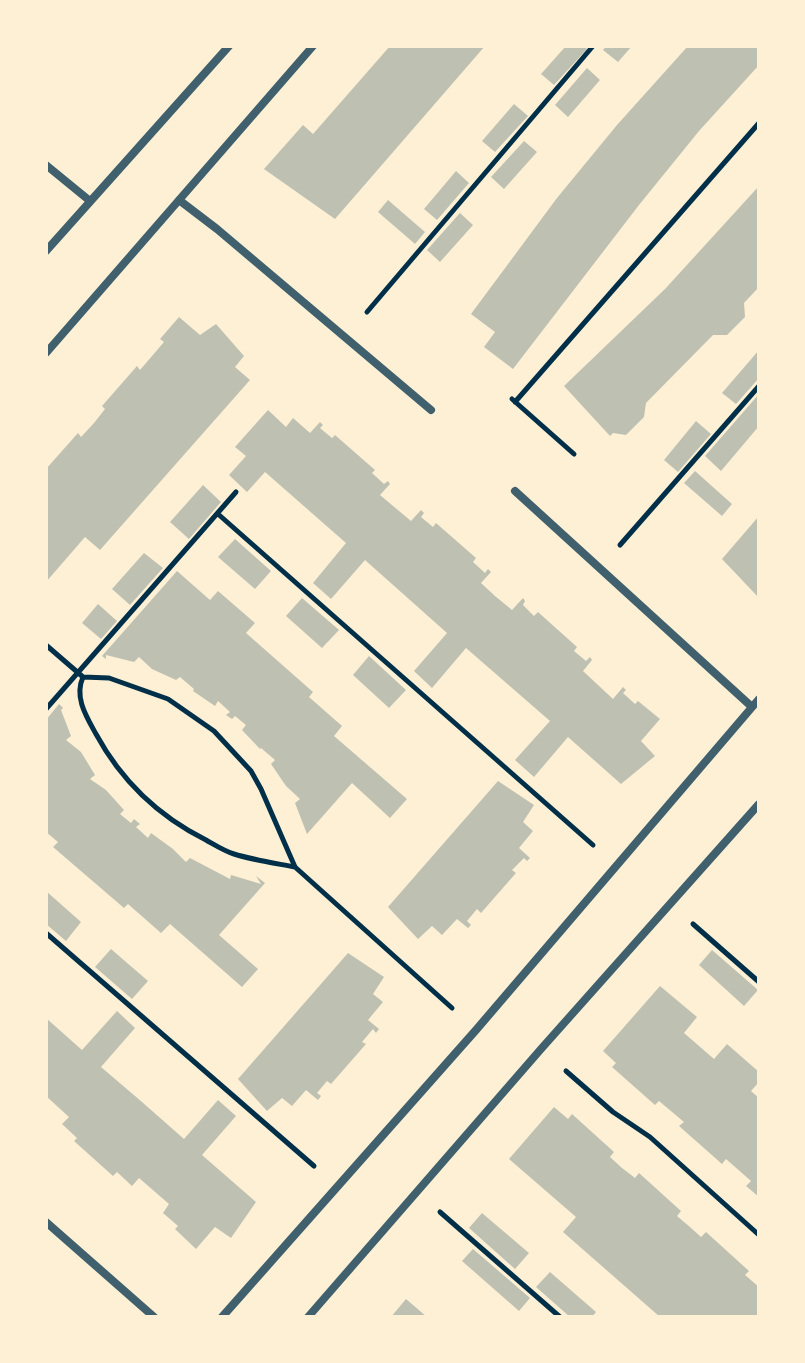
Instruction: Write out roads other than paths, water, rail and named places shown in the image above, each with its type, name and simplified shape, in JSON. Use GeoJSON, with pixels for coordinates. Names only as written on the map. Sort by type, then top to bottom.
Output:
{"type":"FeatureCollection","features":[{"type":"Feature","properties":{"kind":"street"},"geometry":{"type":"LineString","coordinates":[[46,251],[229,46]]}},
{"type":"Feature","properties":{"kind":"street"},"geometry":{"type":"LineString","coordinates":[[46,353],[313,46]]}},
{"type":"Feature","properties":{"kind":"street"},"geometry":{"type":"LineString","coordinates":[[46,165],[90,201]]}},
{"type":"Feature","properties":{"kind":"street"},"geometry":{"type":"LineString","coordinates":[[179,200],[431,410]]}},
{"type":"Feature","properties":{"kind":"street"},"geometry":{"type":"LineString","coordinates":[[515,491],[752,707]]}},
{"type":"Feature","properties":{"kind":"street"},"geometry":{"type":"LineString","coordinates":[[222,1317],[476,1030],[759,699]]}},
{"type":"Feature","properties":{"kind":"street"},"geometry":{"type":"LineString","coordinates":[[308,1317],[759,804]]}},
{"type":"Feature","properties":{"kind":"street"},"geometry":{"type":"LineString","coordinates":[[46,1222],[154,1317]]}}]}
